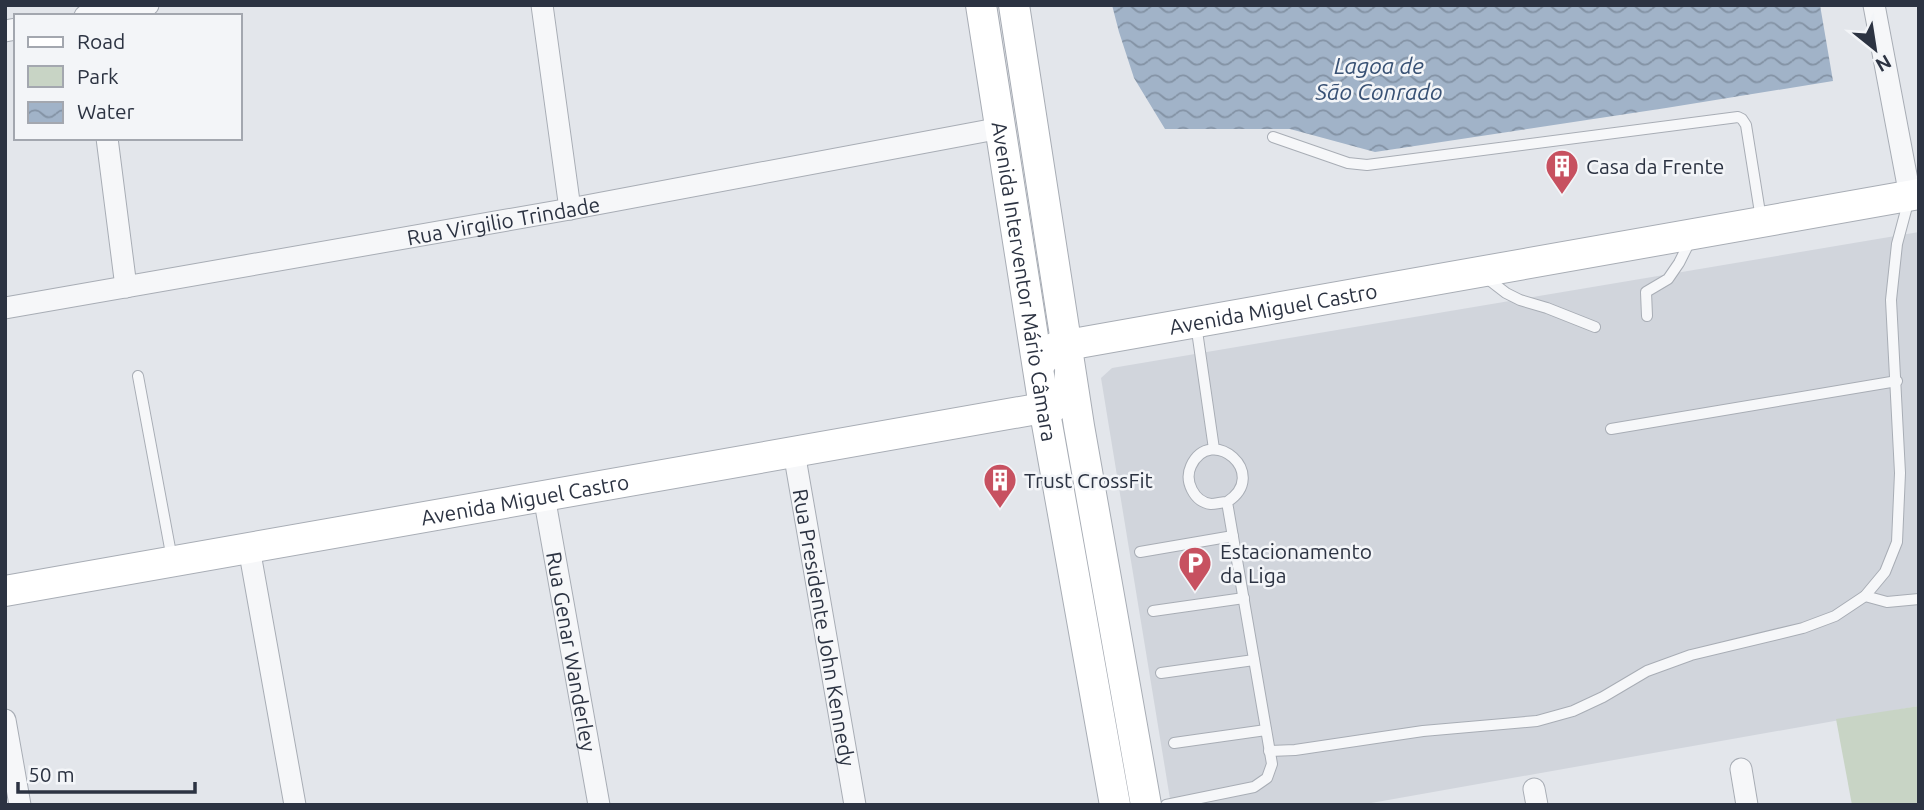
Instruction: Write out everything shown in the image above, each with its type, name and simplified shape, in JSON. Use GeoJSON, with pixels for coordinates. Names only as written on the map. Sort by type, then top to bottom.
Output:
{"type":"FeatureCollection","features":[{"type":"Feature","properties":{"kind":"main road","name":"Avenida Interventor Mário Câmara"},"geometry":{"type":"LineString","coordinates":[[981,5],[1044,407],[1115,805]]}},
{"type":"Feature","properties":{"kind":"main road","name":"Avenida Interventor Mário Câmara"},"geometry":{"type":"LineString","coordinates":[[1014,5],[1068,359],[1146,805]]}},
{"type":"Feature","properties":{"kind":"main road","name":"Avenida Miguel Castro"},"geometry":{"type":"LineString","coordinates":[[1068,359],[1196,322],[1914,195]]}},
{"type":"Feature","properties":{"kind":"main road"},"geometry":{"type":"LineString","coordinates":[[1038,366],[1056,347],[1068,359],[1067,391],[1061,402],[1044,407]]}},
{"type":"Feature","properties":{"kind":"main road","name":"Avenida Miguel Castro"},"geometry":{"type":"LineString","coordinates":[[5,591],[1044,407]]}},
{"type":"Feature","properties":{"kind":"street"},"geometry":{"type":"LineString","coordinates":[[90,13],[148,5]]}},
{"type":"Feature","properties":{"kind":"street"},"geometry":{"type":"LineString","coordinates":[[542,5],[570,209]]}},
{"type":"Feature","properties":{"kind":"street"},"geometry":{"type":"LineString","coordinates":[[1874,5],[1914,195]]}},
{"type":"Feature","properties":{"kind":"street","name":"Rua Virgilio Trindade"},"geometry":{"type":"LineString","coordinates":[[5,308],[570,209],[1001,128]]}},
{"type":"Feature","properties":{"kind":"street"},"geometry":{"type":"LineString","coordinates":[[107,140],[126,287]]}},
{"type":"Feature","properties":{"kind":"street","name":"Rua Presidente John Kennedy"},"geometry":{"type":"LineString","coordinates":[[794,452],[855,805]]}},
{"type":"Feature","properties":{"kind":"street","name":"Rua Genar Wanderley"},"geometry":{"type":"LineString","coordinates":[[544,496],[599,805]]}},
{"type":"Feature","properties":{"kind":"street"},"geometry":{"type":"LineString","coordinates":[[249,548],[295,805]]}},
{"type":"Feature","properties":{"kind":"street"},"geometry":{"type":"LineString","coordinates":[[5,720],[20,805]]}},
{"type":"Feature","properties":{"kind":"street"},"geometry":{"type":"LineString","coordinates":[[1741,769],[1747,805]]}},
{"type":"Feature","properties":{"kind":"lane"},"geometry":{"type":"LineString","coordinates":[[1273,137],[1348,163],[1367,165],[1738,117],[1746,125],[1762,222]]}},
{"type":"Feature","properties":{"kind":"lane"},"geometry":{"type":"LineString","coordinates":[[1269,751],[1501,724],[1573,711],[1647,671],[1691,655],[1803,628],[1835,616],[1865,596],[1885,572],[1897,542],[1900,473],[1891,300],[1897,244],[1914,195]]}},
{"type":"Feature","properties":{"kind":"lane"},"geometry":{"type":"LineString","coordinates":[[1647,316],[1647,292],[1668,279],[1693,234]]}},
{"type":"Feature","properties":{"kind":"lane"},"geometry":{"type":"LineString","coordinates":[[1480,272],[1513,297],[1595,327]]}},
{"type":"Feature","properties":{"kind":"lane"},"geometry":{"type":"LineString","coordinates":[[1196,322],[1214,449]]}},
{"type":"Feature","properties":{"kind":"lane"},"geometry":{"type":"LineString","coordinates":[[138,376],[172,562]]}},
{"type":"Feature","properties":{"kind":"lane"},"geometry":{"type":"LineString","coordinates":[[1611,429],[1897,381]]}},
{"type":"Feature","properties":{"kind":"lane"},"geometry":{"type":"LineString","coordinates":[[1214,449],[1234,456],[1241,467],[1243,479],[1239,491],[1227,502],[1209,504],[1196,497],[1189,484],[1189,470],[1195,459],[1214,449]]}},
{"type":"Feature","properties":{"kind":"lane"},"geometry":{"type":"LineString","coordinates":[[1166,805],[1254,787],[1267,778],[1272,764],[1227,502]]}},
{"type":"Feature","properties":{"kind":"lane"},"geometry":{"type":"LineString","coordinates":[[1140,552],[1233,536]]}},
{"type":"Feature","properties":{"kind":"lane"},"geometry":{"type":"LineString","coordinates":[[1865,596],[1887,601],[1919,599]]}},
{"type":"Feature","properties":{"kind":"lane"},"geometry":{"type":"LineString","coordinates":[[1153,611],[1244,598]]}},
{"type":"Feature","properties":{"kind":"lane"},"geometry":{"type":"LineString","coordinates":[[1161,673],[1254,660]]}},
{"type":"Feature","properties":{"kind":"lane"},"geometry":{"type":"LineString","coordinates":[[1174,743],[1266,730]]}},
{"type":"Feature","properties":{"kind":"shaded area"},"geometry":{"type":"Polygon","coordinates":[[[1919,232],[1919,706],[1360,805],[1171,805],[1101,378],[1112,368],[1919,232]]]}},
{"type":"Feature","properties":{"kind":"green space"},"geometry":{"type":"Polygon","coordinates":[[[1919,706],[1919,805],[1852,805],[1836,719],[1919,706]]]}},
{"type":"Feature","properties":{"kind":"water","name":"Lagoa de São Conrado"},"geometry":{"type":"Polygon","coordinates":[[[1112,5],[1820,5],[1833,81],[1375,152],[1290,129],[1165,129],[1134,78],[1112,5]]]}},
{"type":"Feature","properties":{"kind":"place","name":"Casa da Frente"},"geometry":{"type":"Point","coordinates":[1562,196]}},
{"type":"Feature","properties":{"kind":"place","name":"Trust CrossFit"},"geometry":{"type":"Point","coordinates":[1000,510]}},
{"type":"Feature","properties":{"kind":"place","name":"Estacionamento da Liga"},"geometry":{"type":"Point","coordinates":[1195,593]}}]}
